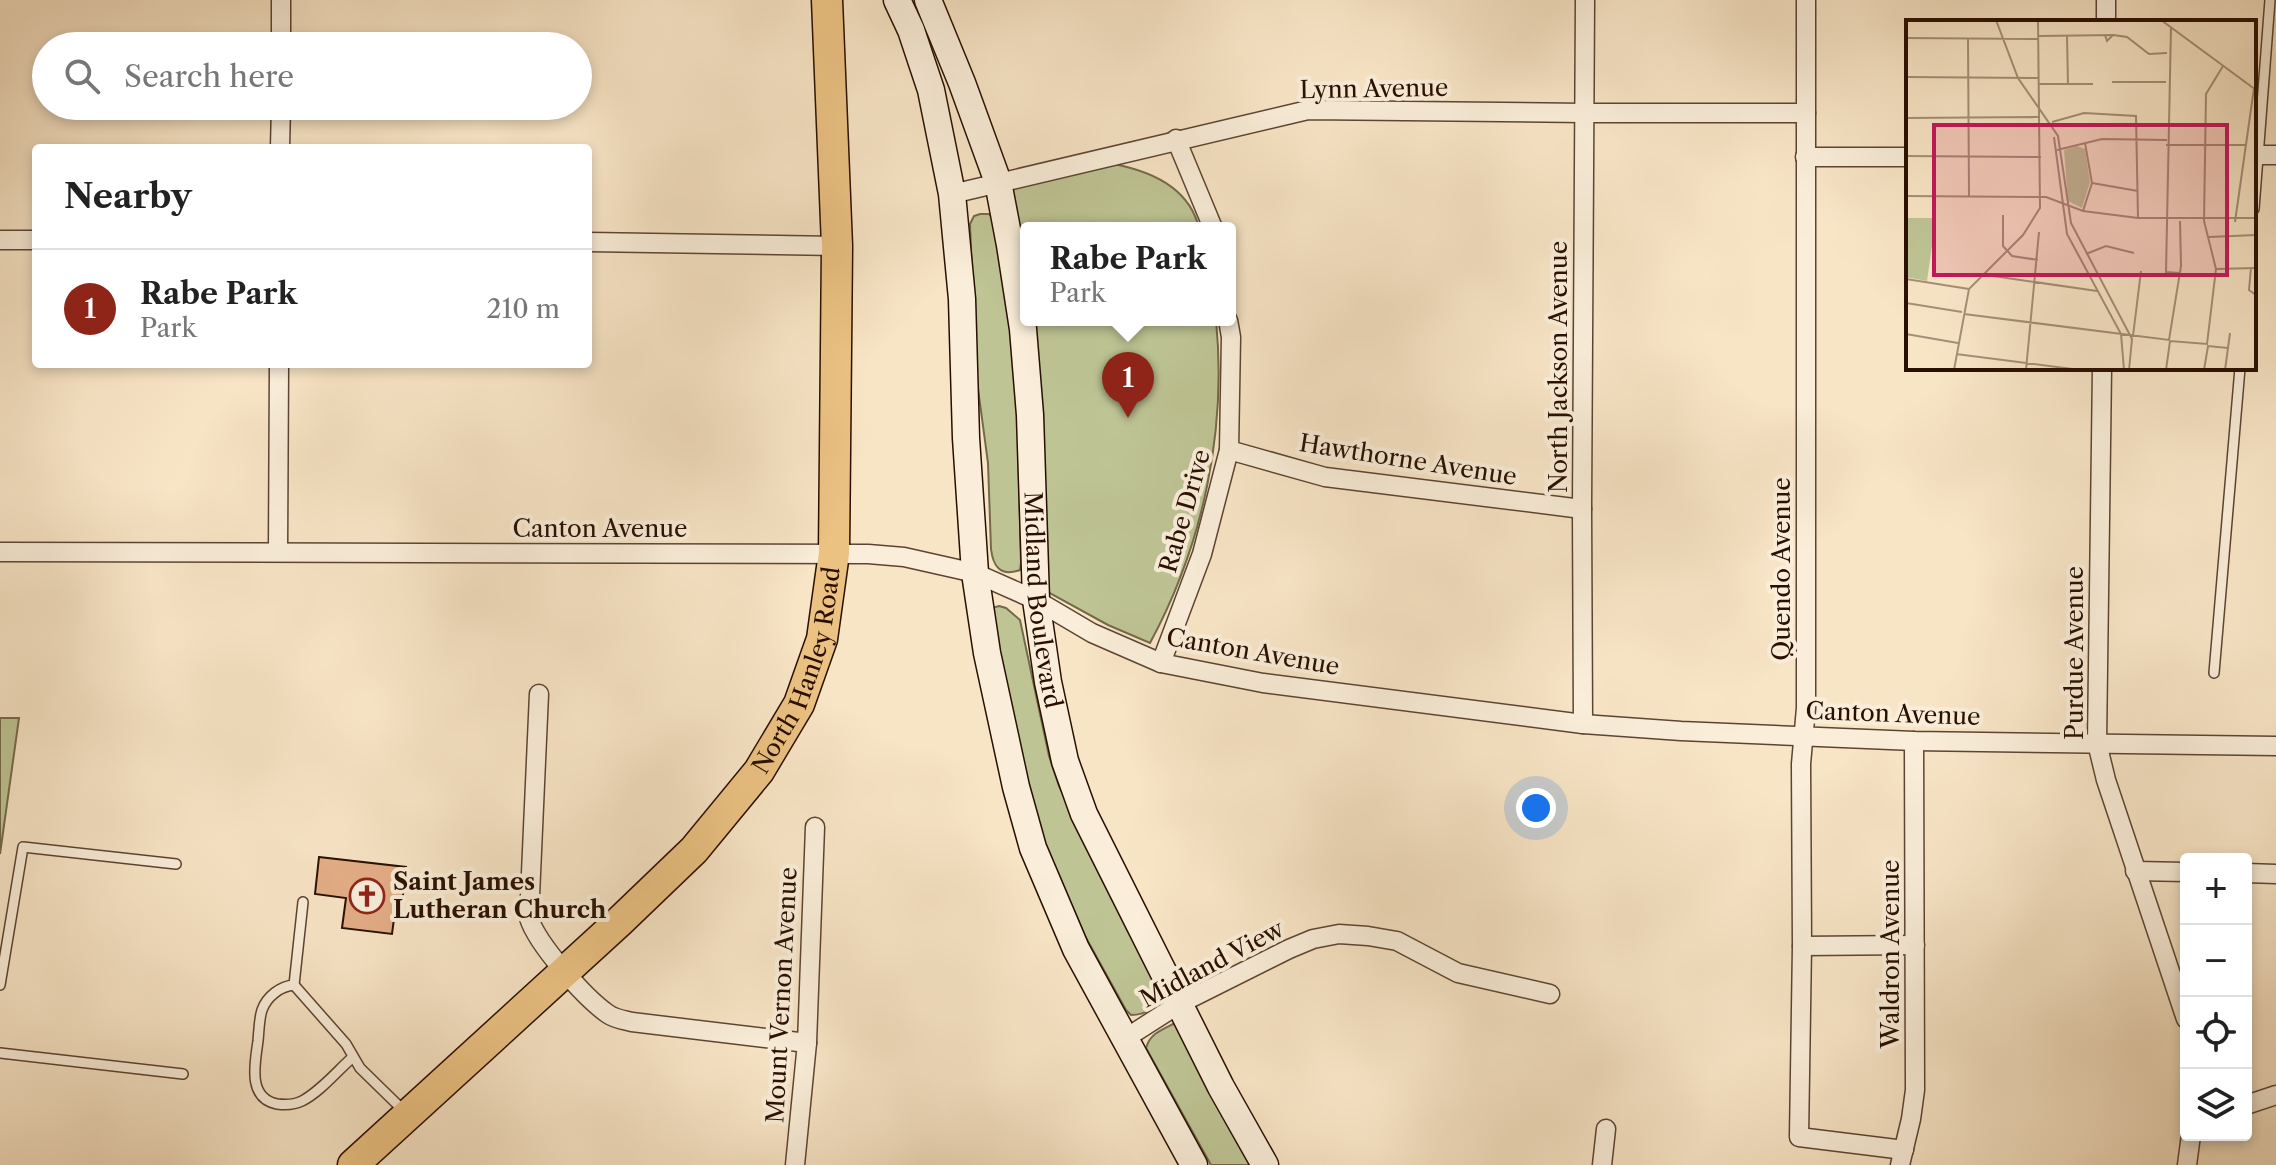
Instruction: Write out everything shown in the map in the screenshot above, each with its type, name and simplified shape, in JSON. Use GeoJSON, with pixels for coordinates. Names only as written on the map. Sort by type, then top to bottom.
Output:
{"type":"FeatureCollection","features":[{"type":"Feature","properties":{"kind":"main road"},"geometry":{"type":"LineString","coordinates":[[827,8],[852,0]]}},
{"type":"Feature","properties":{"kind":"main road"},"geometry":{"type":"LineString","coordinates":[[897,0],[911,30],[931,90],[952,194],[962,299],[966,438],[975,573],[987,653],[1016,787],[1033,848],[1076,949],[1194,1165]]}},
{"type":"Feature","properties":{"kind":"main road","name":"Midland Boulevard"},"geometry":{"type":"LineString","coordinates":[[928,0],[998,182],[1020,311]]}},
{"type":"Feature","properties":{"kind":"main road","name":"North Hanley Road"},"geometry":{"type":"LineString","coordinates":[[353,1165],[694,850],[759,771],[799,704],[822,639],[834,553],[837,246],[827,8]]}},
{"type":"Feature","properties":{"kind":"main road","name":"Midland Boulevard"},"geometry":{"type":"LineString","coordinates":[[1022,326],[1030,415],[1036,600],[1048,682],[1065,761],[1084,814],[1221,1087],[1265,1165]]}},
{"type":"Feature","properties":{"kind":"street"},"geometry":{"type":"LineString","coordinates":[[281,0],[281,32]]}},
{"type":"Feature","properties":{"kind":"street","name":"Quendo Avenue"},"geometry":{"type":"LineString","coordinates":[[1806,0],[1806,708],[1801,764],[1799,1137],[1902,1158]]}},
{"type":"Feature","properties":{"kind":"street","name":"North Jackson Avenue"},"geometry":{"type":"LineString","coordinates":[[1583,724],[1585,6]]}},
{"type":"Feature","properties":{"kind":"street","name":"Lynn Avenue"},"geometry":{"type":"LineString","coordinates":[[952,194],[1308,110],[1806,113]]}},
{"type":"Feature","properties":{"kind":"street"},"geometry":{"type":"LineString","coordinates":[[280,144],[281,120]]}},
{"type":"Feature","properties":{"kind":"street"},"geometry":{"type":"LineString","coordinates":[[1176,139],[1211,222]]}},
{"type":"Feature","properties":{"kind":"street"},"geometry":{"type":"LineString","coordinates":[[1805,157],[1906,157]]}},
{"type":"Feature","properties":{"kind":"street"},"geometry":{"type":"LineString","coordinates":[[0,240],[32,240]]}},
{"type":"Feature","properties":{"kind":"street"},"geometry":{"type":"LineString","coordinates":[[592,242],[837,246]]}},
{"type":"Feature","properties":{"kind":"street","name":"Rabe Drive"},"geometry":{"type":"LineString","coordinates":[[1161,663],[1202,554],[1229,450],[1229,326]]}},
{"type":"Feature","properties":{"kind":"street"},"geometry":{"type":"LineString","coordinates":[[278,552],[279,368]]}},
{"type":"Feature","properties":{"kind":"street","name":"Purdue Avenue"},"geometry":{"type":"LineString","coordinates":[[2102,370],[2097,743],[2135,871],[2180,1002]]}},
{"type":"Feature","properties":{"kind":"street","name":"Hawthorne Avenue"},"geometry":{"type":"LineString","coordinates":[[1229,450],[1325,477],[1582,509]]}},
{"type":"Feature","properties":{"kind":"street","name":"Canton Avenue"},"geometry":{"type":"LineString","coordinates":[[0,552],[834,553],[904,557],[975,573],[1036,600],[1092,633],[1161,663],[1263,683],[1583,724],[1681,731],[1914,741],[2276,746]]}},
{"type":"Feature","properties":{"kind":"street"},"geometry":{"type":"LineString","coordinates":[[539,694],[529,918],[536,936],[564,970],[611,1017],[807,1043]]}},
{"type":"Feature","properties":{"kind":"street","name":"Waldron Avenue"},"geometry":{"type":"LineString","coordinates":[[1902,1158],[1915,1090],[1914,741]]}},
{"type":"Feature","properties":{"kind":"street","name":"Mount Vernon Avenue"},"geometry":{"type":"LineString","coordinates":[[795,1165],[807,1043],[815,827]]}},
{"type":"Feature","properties":{"kind":"street"},"geometry":{"type":"LineString","coordinates":[[2135,871],[2180,872]]}},
{"type":"Feature","properties":{"kind":"street"},"geometry":{"type":"LineString","coordinates":[[2252,873],[2276,874]]}},
{"type":"Feature","properties":{"kind":"street","name":"Midland View"},"geometry":{"type":"LineString","coordinates":[[1126,1038],[1179,1004],[1289,949],[1313,939],[1339,934],[1397,941],[1458,973],[1550,994]]}},
{"type":"Feature","properties":{"kind":"street"},"geometry":{"type":"LineString","coordinates":[[1802,946],[1915,945]]}},
{"type":"Feature","properties":{"kind":"street"},"geometry":{"type":"LineString","coordinates":[[2252,1103],[2276,1095]]}},
{"type":"Feature","properties":{"kind":"street"},"geometry":{"type":"LineString","coordinates":[[1602,1165],[1606,1129]]}},
{"type":"Feature","properties":{"kind":"street"},"geometry":{"type":"LineString","coordinates":[[2187,1165],[2190,1141]]}},
{"type":"Feature","properties":{"kind":"lane"},"geometry":{"type":"LineString","coordinates":[[2256,197],[2263,155],[2270,0]]}},
{"type":"Feature","properties":{"kind":"lane"},"geometry":{"type":"LineString","coordinates":[[2214,673],[2240,370]]}},
{"type":"Feature","properties":{"kind":"lane"},"geometry":{"type":"LineString","coordinates":[[0,985],[23,847],[176,864]]}},
{"type":"Feature","properties":{"kind":"lane"},"geometry":{"type":"LineString","coordinates":[[303,902],[294,985],[346,1044],[360,1068],[408,1115]]}},
{"type":"Feature","properties":{"kind":"lane"},"geometry":{"type":"LineString","coordinates":[[294,985],[284,986],[270,997],[262,1009],[254,1072],[259,1093],[274,1103],[288,1105],[300,1102],[353,1057]]}},
{"type":"Feature","properties":{"kind":"lane"},"geometry":{"type":"LineString","coordinates":[[0,1053],[183,1074]]}},
{"type":"Feature","properties":{"kind":"green space"},"geometry":{"type":"Polygon","coordinates":[[[1113,164],[1141,171],[1166,183],[1187,202],[1197,222],[1020,222],[1020,252],[1009,189],[1113,164]]]}},
{"type":"Feature","properties":{"kind":"green space"},"geometry":{"type":"Polygon","coordinates":[[[989,214],[993,219],[1008,289],[1017,396],[1021,563],[1020,570],[1013,572],[999,568],[991,549],[988,463],[976,374],[970,224],[974,216],[989,214]]]}},
{"type":"Feature","properties":{"kind":"green space"},"geometry":{"type":"Polygon","coordinates":[[[1031,326],[1216,326],[1218,404],[1207,486],[1184,567],[1150,643],[1108,625],[1044,590],[1031,326]]]}},
{"type":"Feature","properties":{"kind":"green space"},"geometry":{"type":"Polygon","coordinates":[[[999,606],[1020,620],[1049,756],[1059,786],[1163,993],[1155,1006],[1141,1014],[1131,1015],[1126,1010],[1085,936],[1046,847],[1021,773],[992,608],[999,606]]]}},
{"type":"Feature","properties":{"kind":"green space"},"geometry":{"type":"Polygon","coordinates":[[[0,718],[19,718],[0,854],[0,718]]]}},
{"type":"Feature","properties":{"kind":"green space"},"geometry":{"type":"Polygon","coordinates":[[[1173,1024],[1179,1025],[1257,1165],[1211,1165],[1146,1048],[1153,1036],[1173,1024]]]}},
{"type":"Feature","properties":{"kind":"building","name":"Saint James Lutheran Church"},"geometry":{"type":"Polygon","coordinates":[[[319,857],[406,867],[402,904],[396,904],[392,934],[342,928],[346,898],[315,894],[319,857]]]}},
{"type":"Feature","properties":{"kind":"place","name":"Rabe Park"},"geometry":{"type":"Point","coordinates":[1128,418]}},
{"type":"Feature","properties":{"kind":"place","name":"Saint James Lutheran Church"},"geometry":{"type":"Point","coordinates":[367,896]}}]}
